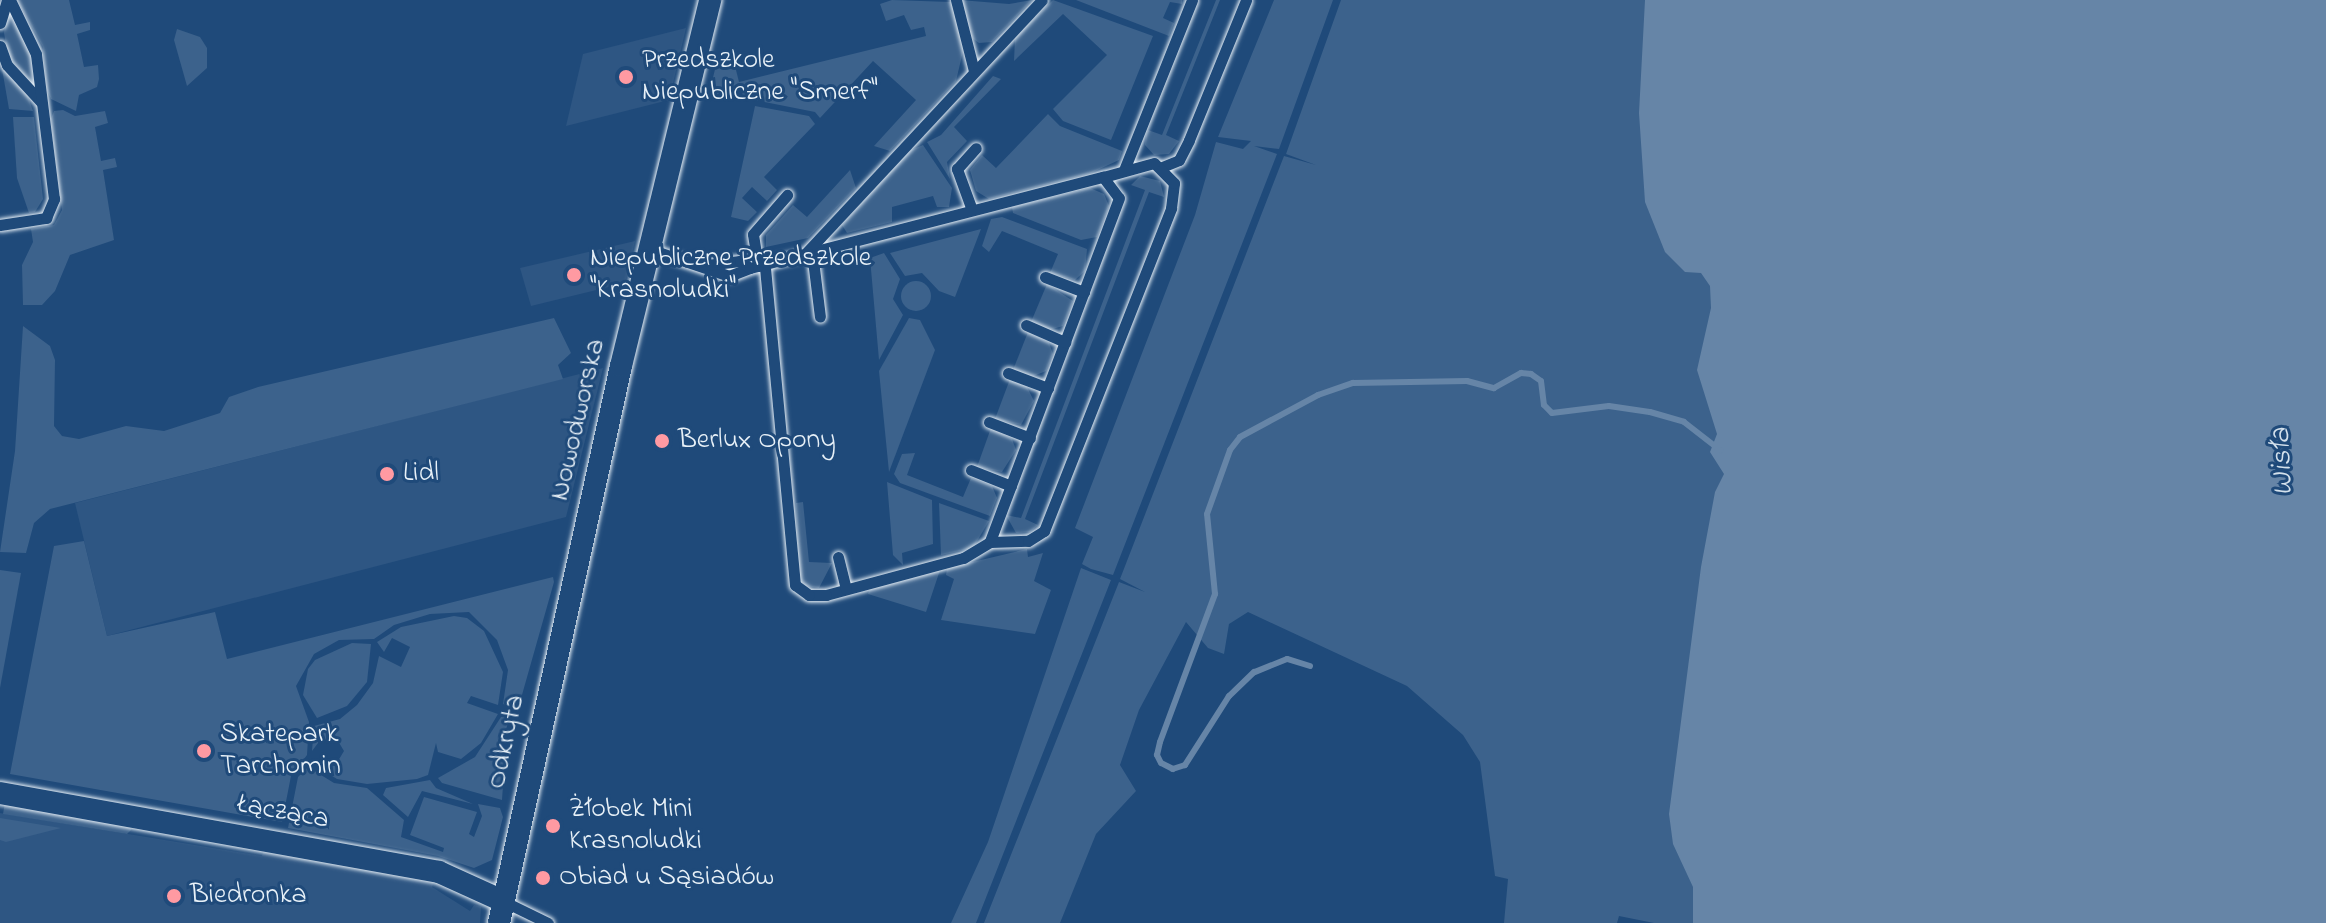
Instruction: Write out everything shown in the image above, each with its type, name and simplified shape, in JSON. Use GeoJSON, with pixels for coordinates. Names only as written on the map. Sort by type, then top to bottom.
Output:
{"type":"FeatureCollection","features":[{"type":"Feature","properties":{"kind":"street","name":"Nowodworska"},"geometry":{"type":"LineString","coordinates":[[575,573],[710,0]]}},
{"type":"Feature","properties":{"kind":"street","name":"Odkryta"},"geometry":{"type":"LineString","coordinates":[[501,912],[575,573]]}},
{"type":"Feature","properties":{"kind":"street","name":"Łącząca"},"geometry":{"type":"LineString","coordinates":[[0,793],[439,872],[501,912]]}},
{"type":"Feature","properties":{"kind":"lane"},"geometry":{"type":"LineString","coordinates":[[0,23],[9,0]]}},
{"type":"Feature","properties":{"kind":"lane"},"geometry":{"type":"LineString","coordinates":[[0,225],[39,221],[53,208],[32,38],[9,0]]}},
{"type":"Feature","properties":{"kind":"lane"},"geometry":{"type":"LineString","coordinates":[[956,0],[974,71]]}},
{"type":"Feature","properties":{"kind":"lane"},"geometry":{"type":"LineString","coordinates":[[808,253],[1042,0]]}},
{"type":"Feature","properties":{"kind":"lane"},"geometry":{"type":"LineString","coordinates":[[1124,170],[1192,0]]}},
{"type":"Feature","properties":{"kind":"lane"},"geometry":{"type":"LineString","coordinates":[[1162,167],[1179,160],[1246,0]]}},
{"type":"Feature","properties":{"kind":"lane"},"geometry":{"type":"LineString","coordinates":[[0,46],[7,65],[41,102]]}},
{"type":"Feature","properties":{"kind":"lane"},"geometry":{"type":"LineString","coordinates":[[972,210],[957,169],[976,148]]}},
{"type":"Feature","properties":{"kind":"lane"},"geometry":{"type":"LineString","coordinates":[[649,249],[707,265],[740,261],[758,266],[1124,170],[1154,163],[1162,167],[1174,183],[1171,208],[1044,531],[1028,541],[990,542],[963,558],[846,589],[809,595],[795,585],[758,266],[753,234],[787,195]]}},
{"type":"Feature","properties":{"kind":"lane"},"geometry":{"type":"LineString","coordinates":[[990,542],[1119,198],[1103,177]]}},
{"type":"Feature","properties":{"kind":"lane"},"geometry":{"type":"LineString","coordinates":[[808,253],[820,317]]}},
{"type":"Feature","properties":{"kind":"lane"},"geometry":{"type":"LineString","coordinates":[[1045,277],[1084,292]]}},
{"type":"Feature","properties":{"kind":"lane"},"geometry":{"type":"LineString","coordinates":[[1026,325],[1065,342]]}},
{"type":"Feature","properties":{"kind":"lane"},"geometry":{"type":"LineString","coordinates":[[1008,373],[1048,388]]}},
{"type":"Feature","properties":{"kind":"lane"},"geometry":{"type":"LineString","coordinates":[[989,422],[1030,438]]}},
{"type":"Feature","properties":{"kind":"lane"},"geometry":{"type":"LineString","coordinates":[[971,470],[1011,486]]}},
{"type":"Feature","properties":{"kind":"lane"},"geometry":{"type":"LineString","coordinates":[[838,557],[846,589]]}},
{"type":"Feature","properties":{"kind":"lane"},"geometry":{"type":"LineString","coordinates":[[501,912],[548,923]]}},
{"type":"Feature","properties":{"kind":"shaded area"},"geometry":{"type":"Polygon","coordinates":[[[17,0],[69,0],[75,25],[90,22],[90,30],[77,34],[84,67],[98,65],[99,79],[97,87],[79,95],[76,111],[51,99],[47,90],[43,47],[17,0]]]}},
{"type":"Feature","properties":{"kind":"shaded area"},"geometry":{"type":"Polygon","coordinates":[[[892,0],[951,2],[964,47],[956,81],[890,151],[874,146],[916,100],[873,61],[820,118],[815,112],[744,98],[739,86],[708,98],[718,57],[732,54],[739,82],[926,36],[924,27],[911,30],[904,15],[886,21],[880,4],[892,0]]]}},
{"type":"Feature","properties":{"kind":"shaded area"},"geometry":{"type":"Polygon","coordinates":[[[960,0],[1009,4],[1032,0],[992,42],[979,43],[971,37],[960,0]]]}},
{"type":"Feature","properties":{"kind":"shaded area"},"geometry":{"type":"Polygon","coordinates":[[[1053,0],[1153,36],[1111,140],[1063,121],[1053,109],[1107,55],[1063,14],[1014,61],[1015,38],[1053,0]]]}},
{"type":"Feature","properties":{"kind":"shaded area"},"geometry":{"type":"Polygon","coordinates":[[[1076,0],[1182,0],[1182,4],[1170,2],[1163,18],[1174,23],[1169,36],[1076,0]]]}},
{"type":"Feature","properties":{"kind":"shaded area"},"geometry":{"type":"Polygon","coordinates":[[[1216,0],[1220,0],[1166,135],[1179,141],[1169,154],[1154,155],[1145,145],[1148,130],[1162,135],[1216,0]]]}},
{"type":"Feature","properties":{"kind":"shaded area"},"geometry":{"type":"Polygon","coordinates":[[[1274,0],[1333,0],[1279,149],[1254,146],[1277,154],[1113,575],[1091,569],[1082,564],[1093,537],[1075,528],[1195,215],[1216,142],[1243,149],[1251,141],[1218,137],[1274,0]]]}},
{"type":"Feature","properties":{"kind":"shaded area"},"geometry":{"type":"Polygon","coordinates":[[[1341,0],[1664,0],[1721,155],[1756,923],[1654,923],[1619,916],[1617,923],[1504,923],[1508,879],[1495,876],[1480,762],[1463,735],[1407,686],[1248,612],[1229,624],[1224,654],[1208,648],[1186,622],[1139,710],[1120,765],[1136,791],[1096,834],[1060,923],[984,923],[1119,582],[1145,592],[1120,579],[1284,156],[1316,165],[1286,154],[1341,0]]]}},
{"type":"Feature","properties":{"kind":"shaded area"},"geometry":{"type":"Polygon","coordinates":[[[8,11],[31,45],[34,87],[8,55],[4,33],[8,11]]]}},
{"type":"Feature","properties":{"kind":"shaded area","name":"Przedszkole Niepubliczne \"Smerf\""},"geometry":{"type":"Polygon","coordinates":[[[686,28],[669,100],[566,126],[583,54],[686,28]]]}},
{"type":"Feature","properties":{"kind":"shaded area"},"geometry":{"type":"Polygon","coordinates":[[[177,29],[200,37],[207,48],[207,68],[187,86],[174,40],[177,29]]]}},
{"type":"Feature","properties":{"kind":"shaded area"},"geometry":{"type":"Polygon","coordinates":[[[1,63],[27,94],[33,111],[9,109],[1,63]]]}},
{"type":"Feature","properties":{"kind":"shaded area"},"geometry":{"type":"Polygon","coordinates":[[[993,76],[1001,79],[954,127],[967,141],[947,162],[950,179],[927,142],[941,135],[993,76]]]}},
{"type":"Feature","properties":{"kind":"shaded area"},"geometry":{"type":"Polygon","coordinates":[[[755,106],[809,116],[815,124],[764,177],[777,190],[767,201],[752,187],[742,198],[757,212],[748,221],[731,217],[755,106]]]}},
{"type":"Feature","properties":{"kind":"shaded area"},"geometry":{"type":"Polygon","coordinates":[[[63,110],[75,116],[105,111],[108,123],[95,127],[101,161],[115,158],[117,167],[103,170],[114,240],[70,255],[55,291],[42,305],[23,305],[22,265],[33,242],[31,229],[54,225],[62,210],[51,119],[54,111],[63,110]]]}},
{"type":"Feature","properties":{"kind":"shaded area"},"geometry":{"type":"Polygon","coordinates":[[[1048,114],[1060,126],[1122,151],[1119,160],[1091,173],[989,199],[976,191],[970,170],[982,155],[996,168],[1048,114]]]}},
{"type":"Feature","properties":{"kind":"shaded area"},"geometry":{"type":"Polygon","coordinates":[[[13,117],[34,117],[43,199],[35,212],[29,213],[17,178],[13,117]]]}},
{"type":"Feature","properties":{"kind":"shaded area"},"geometry":{"type":"Polygon","coordinates":[[[923,145],[952,188],[949,207],[937,207],[933,196],[892,207],[892,222],[847,233],[842,225],[909,151],[923,145]]]}},
{"type":"Feature","properties":{"kind":"shaded area"},"geometry":{"type":"Polygon","coordinates":[[[850,170],[856,188],[808,238],[766,247],[766,235],[793,205],[807,217],[850,170]]]}},
{"type":"Feature","properties":{"kind":"shaded area"},"geometry":{"type":"Polygon","coordinates":[[[1140,176],[1160,181],[1164,197],[1149,192],[1025,519],[1038,525],[1030,532],[1016,533],[1006,515],[1021,518],[1145,190],[1131,185],[1140,176]]]}},
{"type":"Feature","properties":{"kind":"shaded area"},"geometry":{"type":"Polygon","coordinates":[[[1090,188],[1104,194],[1109,206],[1097,237],[1081,240],[1013,213],[1012,207],[1090,188]]]}},
{"type":"Feature","properties":{"kind":"shaded area"},"geometry":{"type":"Polygon","coordinates":[[[1002,217],[1087,249],[1085,271],[1075,280],[1050,273],[1058,254],[1002,231],[989,252],[982,246],[991,219],[1002,217]]]}},
{"type":"Feature","properties":{"kind":"shaded area"},"geometry":{"type":"Polygon","coordinates":[[[981,229],[955,297],[939,291],[922,273],[905,276],[890,253],[981,229]]]}},
{"type":"Feature","properties":{"kind":"shaded area","name":"Niepubliczne Przedszkole \"Krasnoludki\""},"geometry":{"type":"Polygon","coordinates":[[[635,241],[625,283],[531,306],[520,268],[635,241]]]}},
{"type":"Feature","properties":{"kind":"shaded area"},"geometry":{"type":"Polygon","coordinates":[[[884,253],[900,279],[893,299],[903,315],[879,360],[870,258],[884,253]]]}},
{"type":"Feature","properties":{"kind":"shaded area"},"geometry":{"type":"Polygon","coordinates":[[[916,281],[922,282],[930,290],[930,302],[922,310],[916,311],[910,310],[902,302],[901,296],[902,290],[910,282],[916,281]]]}},
{"type":"Feature","properties":{"kind":"shaded area"},"geometry":{"type":"Polygon","coordinates":[[[1047,284],[1073,301],[1063,326],[1049,330],[1031,322],[1047,284]]]}},
{"type":"Feature","properties":{"kind":"shaded area"},"geometry":{"type":"Polygon","coordinates":[[[554,318],[571,353],[558,365],[563,379],[50,509],[34,523],[26,553],[0,552],[15,451],[23,326],[50,346],[55,360],[54,426],[62,436],[79,439],[126,426],[164,431],[220,413],[229,397],[258,387],[554,318]]]}},
{"type":"Feature","properties":{"kind":"shaded area"},"geometry":{"type":"Polygon","coordinates":[[[909,318],[920,320],[935,350],[889,472],[879,371],[909,318]]]}},
{"type":"Feature","properties":{"kind":"shaded area"},"geometry":{"type":"Polygon","coordinates":[[[1028,332],[1049,343],[1053,354],[1046,371],[1031,377],[1013,370],[1028,332]]]}},
{"type":"Feature","properties":{"kind":"shaded area"},"geometry":{"type":"Polygon","coordinates":[[[603,368],[566,517],[107,636],[75,503],[603,368]]]}},
{"type":"Feature","properties":{"kind":"shaded area"},"geometry":{"type":"Polygon","coordinates":[[[1010,379],[1026,385],[1034,401],[1021,425],[995,419],[1010,379]]]}},
{"type":"Feature","properties":{"kind":"shaded area"},"geometry":{"type":"Polygon","coordinates":[[[991,428],[1012,439],[1016,450],[1002,472],[977,467],[991,428]]]}},
{"type":"Feature","properties":{"kind":"shaded area"},"geometry":{"type":"Polygon","coordinates":[[[915,453],[907,475],[963,497],[971,478],[992,486],[997,498],[990,516],[900,483],[894,474],[902,454],[915,453]]]}},
{"type":"Feature","properties":{"kind":"shaded area"},"geometry":{"type":"Polygon","coordinates":[[[887,482],[932,500],[933,544],[902,553],[903,565],[893,555],[887,482]]]}},
{"type":"Feature","properties":{"kind":"shaded area"},"geometry":{"type":"Polygon","coordinates":[[[803,502],[809,562],[832,563],[819,588],[806,586],[799,577],[796,503],[803,502]]]}},
{"type":"Feature","properties":{"kind":"shaded area"},"geometry":{"type":"Polygon","coordinates":[[[939,503],[989,521],[973,548],[941,555],[939,503]]]}},
{"type":"Feature","properties":{"kind":"shaded area"},"geometry":{"type":"Polygon","coordinates":[[[84,541],[107,636],[215,612],[227,659],[553,577],[554,582],[518,709],[503,704],[508,670],[497,640],[469,612],[430,614],[394,625],[374,639],[339,640],[314,654],[296,686],[309,722],[307,755],[291,776],[282,822],[10,774],[54,546],[84,541]]]}},
{"type":"Feature","properties":{"kind":"shaded area"},"geometry":{"type":"Polygon","coordinates":[[[1027,549],[1028,557],[1043,553],[1034,581],[1051,590],[1035,634],[941,620],[954,579],[946,575],[947,568],[1027,549]]]}},
{"type":"Feature","properties":{"kind":"shaded area"},"geometry":{"type":"Polygon","coordinates":[[[1081,568],[1111,580],[976,923],[951,923],[988,842],[1081,568]]]}},
{"type":"Feature","properties":{"kind":"shaded area"},"geometry":{"type":"Polygon","coordinates":[[[0,570],[21,573],[0,688],[0,570]]]}},
{"type":"Feature","properties":{"kind":"shaded area"},"geometry":{"type":"Polygon","coordinates":[[[940,570],[926,612],[868,594],[870,588],[940,570]]]}},
{"type":"Feature","properties":{"kind":"shaded area"},"geometry":{"type":"Polygon","coordinates":[[[454,616],[467,618],[484,631],[503,672],[498,705],[471,696],[467,703],[498,714],[481,743],[461,759],[438,752],[436,743],[428,775],[417,779],[367,784],[337,779],[321,769],[318,765],[335,766],[344,751],[338,741],[321,739],[312,751],[314,726],[340,719],[357,705],[373,683],[379,656],[401,667],[410,647],[392,638],[384,652],[377,642],[401,627],[454,616]]]}},
{"type":"Feature","properties":{"kind":"shaded area"},"geometry":{"type":"Polygon","coordinates":[[[352,643],[371,644],[367,682],[347,706],[317,718],[303,695],[308,669],[315,660],[352,643]]]}},
{"type":"Feature","properties":{"kind":"shaded area"},"geometry":{"type":"Polygon","coordinates":[[[511,715],[498,752],[505,758],[502,800],[442,783],[438,778],[475,757],[501,717],[511,715]]]}},
{"type":"Feature","properties":{"kind":"shaded area"},"geometry":{"type":"Polygon","coordinates":[[[308,767],[334,783],[367,788],[404,820],[401,837],[443,852],[444,848],[410,835],[424,797],[477,812],[469,834],[474,837],[482,816],[478,804],[500,808],[503,817],[492,860],[474,868],[438,856],[288,828],[298,777],[308,767]]]}},
{"type":"Feature","properties":{"kind":"shaded area"},"geometry":{"type":"Polygon","coordinates":[[[430,780],[436,788],[473,804],[422,791],[408,817],[383,795],[386,788],[430,780]]]}},
{"type":"Feature","properties":{"kind":"shaded area"},"geometry":{"type":"Polygon","coordinates":[[[5,802],[130,826],[131,830],[127,834],[3,814],[5,802]]]}},
{"type":"Feature","properties":{"kind":"shaded area"},"geometry":{"type":"Polygon","coordinates":[[[0,813],[262,856],[264,849],[434,881],[432,887],[470,911],[474,905],[481,907],[480,923],[0,923],[0,813]]]}},
{"type":"Feature","properties":{"kind":"shaded area"},"geometry":{"type":"Polygon","coordinates":[[[0,818],[61,828],[6,842],[0,840],[0,818]]]}},
{"type":"Feature","properties":{"kind":"water","name":"Wisła"},"geometry":{"type":"Polygon","coordinates":[[[1645,0],[2326,0],[2326,923],[1693,923],[1693,887],[1673,844],[1669,814],[1701,567],[1715,492],[1724,474],[1710,452],[1717,434],[1697,370],[1711,308],[1710,286],[1701,273],[1685,272],[1665,252],[1645,202],[1639,113],[1645,0]]]}},
{"type":"Feature","properties":{"kind":"waterway"},"geometry":{"type":"LineString","coordinates":[[1310,666],[1287,659],[1254,672],[1229,696],[1185,765],[1173,769],[1161,763],[1157,755],[1160,742],[1215,594],[1207,514],[1230,450],[1240,437],[1318,395],[1353,383],[1467,381],[1494,388],[1521,373],[1531,374],[1541,381],[1544,405],[1552,413],[1609,406],[1650,412],[1684,422],[1720,450]]}},
{"type":"Feature","properties":{"kind":"place","name":"Przedszkole Niepubliczne \"Smerf\""},"geometry":{"type":"Point","coordinates":[626,77]}},
{"type":"Feature","properties":{"kind":"place","name":"Niepubliczne Przedszkole \"Krasnoludki\""},"geometry":{"type":"Point","coordinates":[574,275]}},
{"type":"Feature","properties":{"kind":"place","name":"Berlux Opony"},"geometry":{"type":"Point","coordinates":[662,441]}},
{"type":"Feature","properties":{"kind":"place","name":"Lidl"},"geometry":{"type":"Point","coordinates":[387,474]}},
{"type":"Feature","properties":{"kind":"place","name":"Skatepark Tarchomin"},"geometry":{"type":"Point","coordinates":[204,751]}},
{"type":"Feature","properties":{"kind":"place","name":"Żłobek Mini Krasnoludki"},"geometry":{"type":"Point","coordinates":[553,826]}},
{"type":"Feature","properties":{"kind":"place","name":"Obiad u Sąsiadów"},"geometry":{"type":"Point","coordinates":[543,878]}},
{"type":"Feature","properties":{"kind":"place","name":"Biedronka"},"geometry":{"type":"Point","coordinates":[174,896]}}]}
